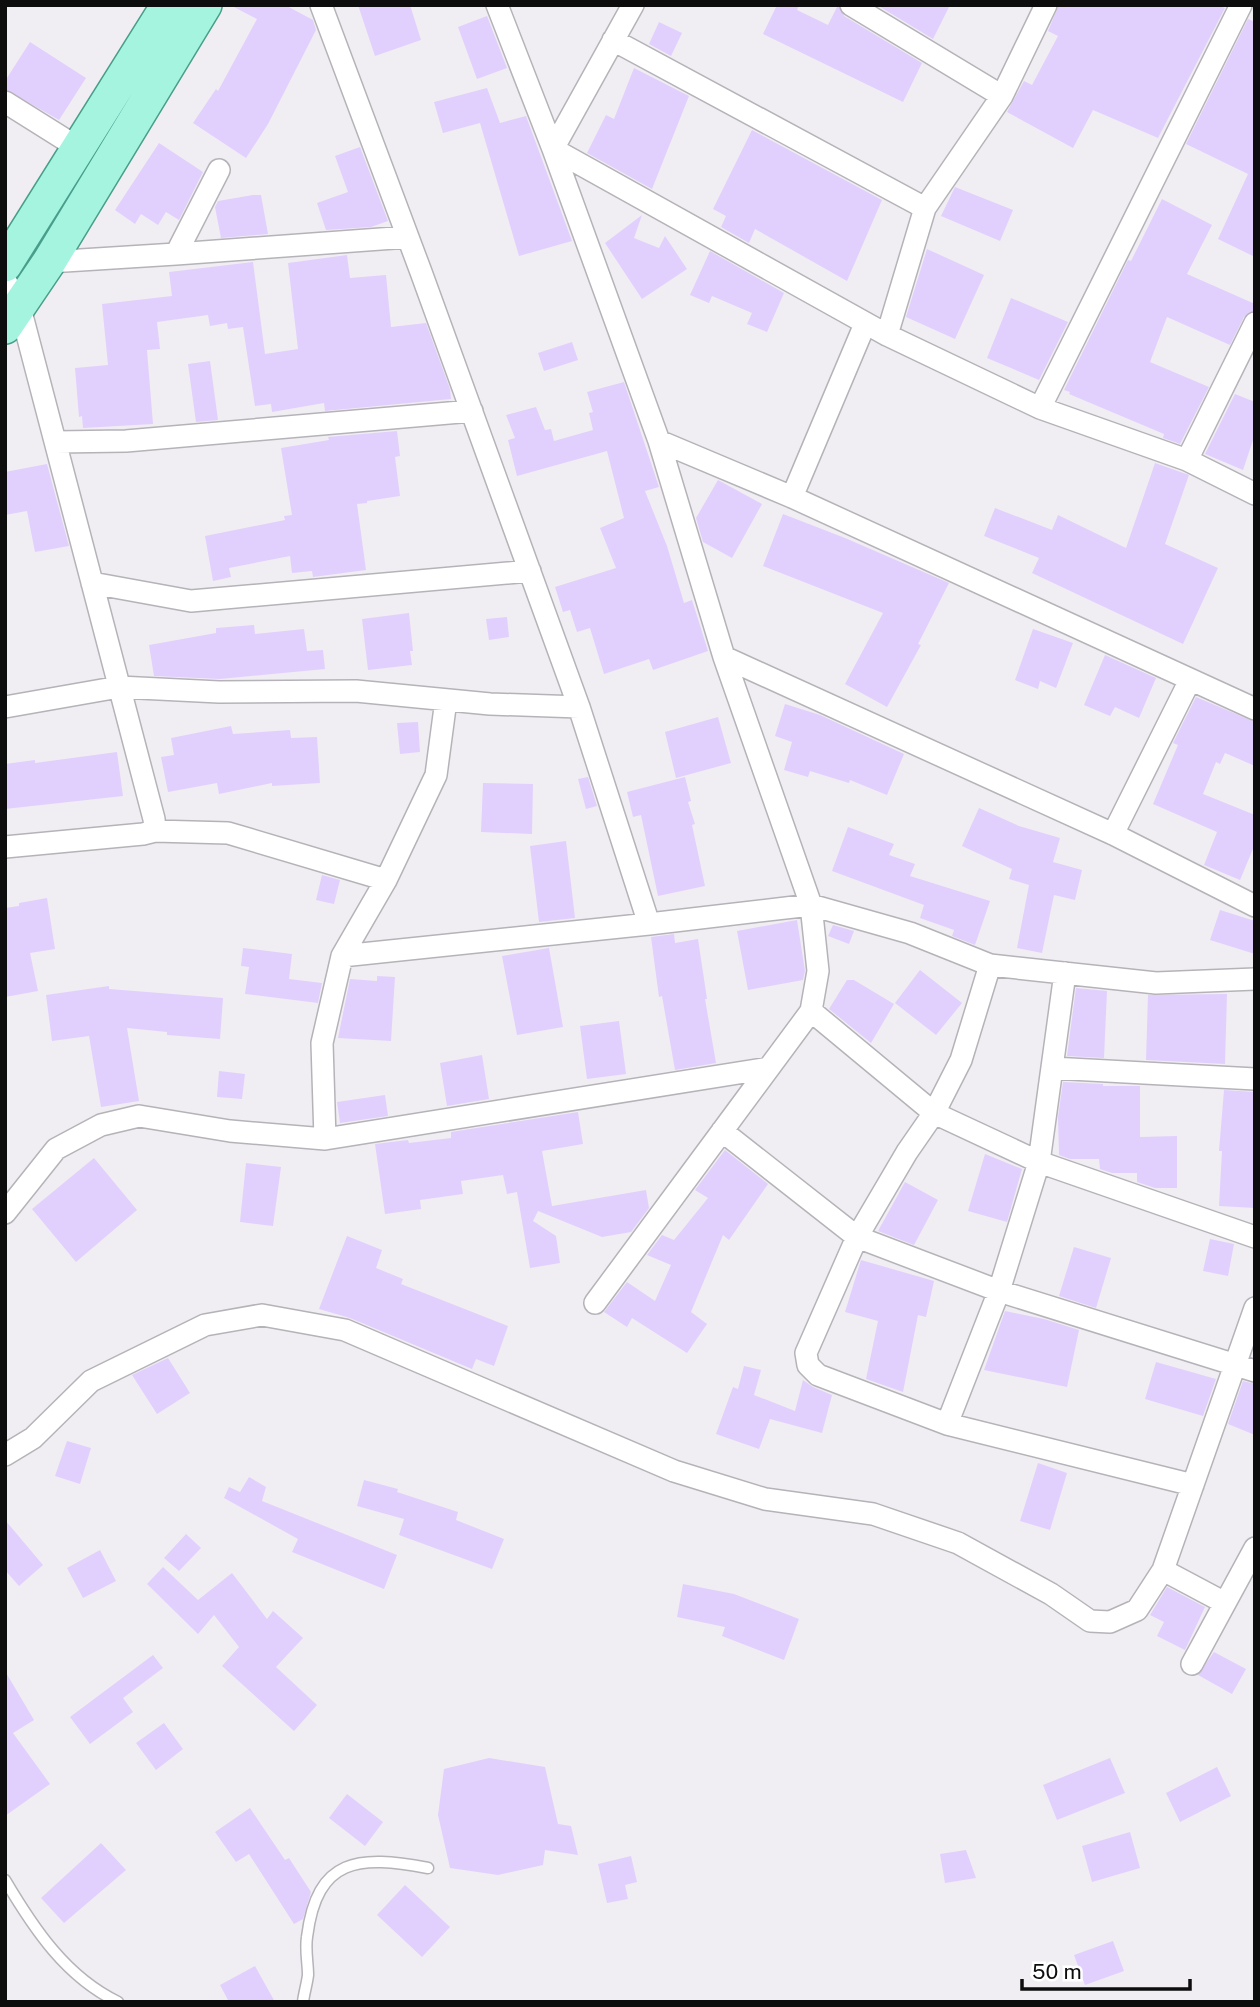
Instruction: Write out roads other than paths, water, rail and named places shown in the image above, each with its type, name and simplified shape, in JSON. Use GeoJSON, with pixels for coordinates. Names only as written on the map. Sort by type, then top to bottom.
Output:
{"type":"FeatureCollection","features":[{"type":"Feature","properties":{"kind":"main road"},"geometry":{"type":"LineString","coordinates":[[5,265],[168,5]]}},
{"type":"Feature","properties":{"kind":"main road"},"geometry":{"type":"LineString","coordinates":[[10,304],[49,262],[205,5]]}},
{"type":"Feature","properties":{"kind":"street"},"geometry":{"type":"LineString","coordinates":[[321,5],[579,707],[649,924]]}},
{"type":"Feature","properties":{"kind":"street"},"geometry":{"type":"LineString","coordinates":[[497,5],[553,149],[659,441],[724,657],[811,905],[818,971],[811,1011],[595,1303]]}},
{"type":"Feature","properties":{"kind":"street"},"geometry":{"type":"LineString","coordinates":[[553,149],[633,5]]}},
{"type":"Feature","properties":{"kind":"street"},"geometry":{"type":"LineString","coordinates":[[850,5],[1002,96]]}},
{"type":"Feature","properties":{"kind":"street"},"geometry":{"type":"LineString","coordinates":[[887,335],[925,208],[1002,96],[1046,5]]}},
{"type":"Feature","properties":{"kind":"street"},"geometry":{"type":"LineString","coordinates":[[1040,408],[1241,5]]}},
{"type":"Feature","properties":{"kind":"street"},"geometry":{"type":"LineString","coordinates":[[613,40],[925,208]]}},
{"type":"Feature","properties":{"kind":"street"},"geometry":{"type":"LineString","coordinates":[[5,102],[80,149]]}},
{"type":"Feature","properties":{"kind":"street"},"geometry":{"type":"LineString","coordinates":[[553,149],[887,335],[1040,408],[1187,460],[1255,494]]}},
{"type":"Feature","properties":{"kind":"street"},"geometry":{"type":"LineString","coordinates":[[176,254],[219,170]]}},
{"type":"Feature","properties":{"kind":"street"},"geometry":{"type":"LineString","coordinates":[[49,262],[408,237]]}},
{"type":"Feature","properties":{"kind":"street"},"geometry":{"type":"LineString","coordinates":[[10,304],[56,442],[155,831]]}},
{"type":"Feature","properties":{"kind":"street"},"geometry":{"type":"LineString","coordinates":[[1187,460],[1255,323]]}},
{"type":"Feature","properties":{"kind":"street"},"geometry":{"type":"LineString","coordinates":[[792,497],[865,324]]}},
{"type":"Feature","properties":{"kind":"street"},"geometry":{"type":"LineString","coordinates":[[56,442],[126,442],[472,411]]}},
{"type":"Feature","properties":{"kind":"street"},"geometry":{"type":"LineString","coordinates":[[659,441],[792,497],[1255,709]]}},
{"type":"Feature","properties":{"kind":"street"},"geometry":{"type":"LineString","coordinates":[[92,583],[191,601],[530,571]]}},
{"type":"Feature","properties":{"kind":"street"},"geometry":{"type":"LineString","coordinates":[[724,657],[1113,834],[1255,906]]}},
{"type":"Feature","properties":{"kind":"street"},"geometry":{"type":"LineString","coordinates":[[1113,834],[1190,680]]}},
{"type":"Feature","properties":{"kind":"street"},"geometry":{"type":"LineString","coordinates":[[5,707],[119,687],[219,692],[356,691],[490,704],[579,707]]}},
{"type":"Feature","properties":{"kind":"street"},"geometry":{"type":"LineString","coordinates":[[325,1139],[322,1043],[342,956],[386,880],[436,775],[446,700]]}},
{"type":"Feature","properties":{"kind":"street"},"geometry":{"type":"LineString","coordinates":[[5,847],[155,831],[228,833],[386,880]]}},
{"type":"Feature","properties":{"kind":"street"},"geometry":{"type":"LineString","coordinates":[[342,956],[811,905],[910,933],[990,965],[1156,983],[1255,979]]}},
{"type":"Feature","properties":{"kind":"street"},"geometry":{"type":"LineString","coordinates":[[990,965],[961,1060],[934,1113],[856,1237],[806,1353],[807,1365],[818,1375],[947,1424],[1193,1485]]}},
{"type":"Feature","properties":{"kind":"street"},"geometry":{"type":"LineString","coordinates":[[947,1424],[999,1290],[1039,1162],[1065,973]]}},
{"type":"Feature","properties":{"kind":"street"},"geometry":{"type":"LineString","coordinates":[[811,1011],[934,1113],[1039,1162],[1255,1237]]}},
{"type":"Feature","properties":{"kind":"street"},"geometry":{"type":"LineString","coordinates":[[5,1213],[56,1149],[102,1125],[139,1116],[230,1131],[325,1139],[769,1068]]}},
{"type":"Feature","properties":{"kind":"street"},"geometry":{"type":"LineString","coordinates":[[1052,1068],[1255,1079]]}},
{"type":"Feature","properties":{"kind":"street"},"geometry":{"type":"LineString","coordinates":[[722,1131],[856,1237],[999,1290],[1255,1371]]}},
{"type":"Feature","properties":{"kind":"street"},"geometry":{"type":"LineString","coordinates":[[5,1455],[33,1438],[91,1381],[205,1325],[262,1315],[345,1330],[674,1471],[765,1499],[873,1514],[958,1543],[1051,1594],[1090,1621],[1110,1622],[1137,1610],[1163,1570],[1233,1364],[1255,1308]]}},
{"type":"Feature","properties":{"kind":"street"},"geometry":{"type":"LineString","coordinates":[[1192,1664],[1255,1548]]}},
{"type":"Feature","properties":{"kind":"street"},"geometry":{"type":"LineString","coordinates":[[1163,1570],[1225,1603]]}},
{"type":"Feature","properties":{"kind":"lane"},"geometry":{"type":"LineString","coordinates":[[303,2002],[308,1977],[306,1939],[312,1910],[323,1887],[335,1871],[360,1862],[390,1861],[428,1868]]}},
{"type":"Feature","properties":{"kind":"lane"},"geometry":{"type":"LineString","coordinates":[[5,1880],[33,1926],[55,1954],[101,1994],[118,2002]]}}]}
